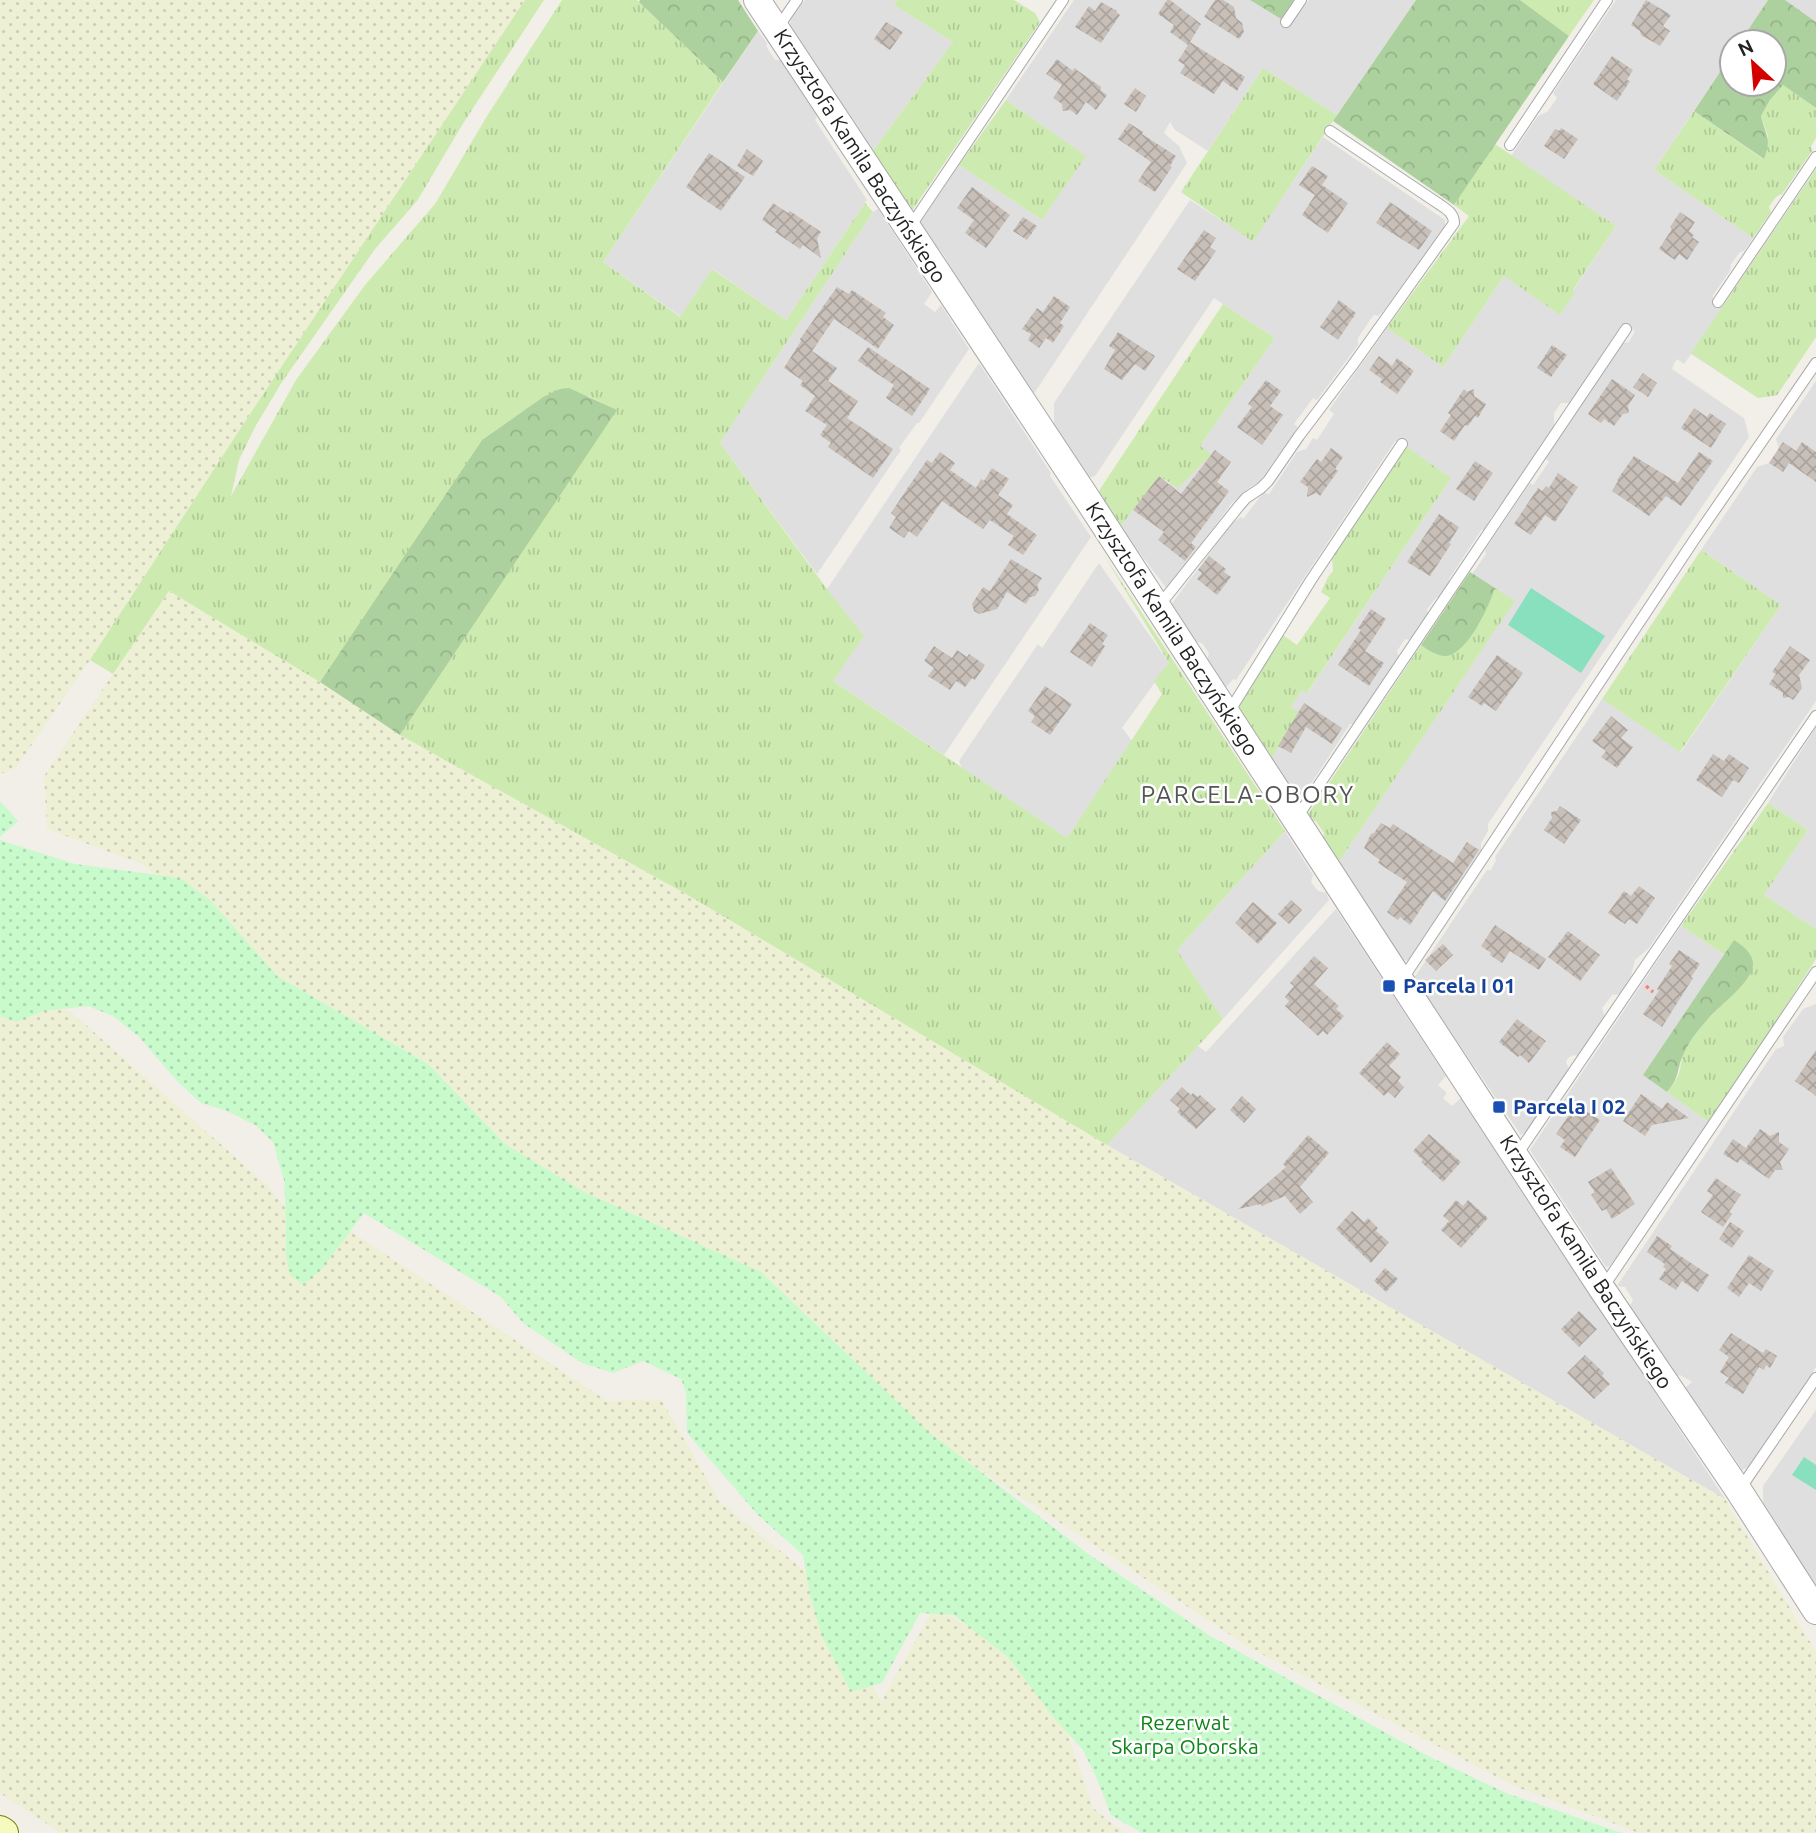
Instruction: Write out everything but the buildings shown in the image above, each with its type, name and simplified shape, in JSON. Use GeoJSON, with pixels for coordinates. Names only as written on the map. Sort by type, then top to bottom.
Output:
{"type":"FeatureCollection","features":[{"type":"Feature","properties":{"kind":"street","name":"Krzysztofa Kamila Baczyńskiego"},"geometry":{"type":"LineString","coordinates":[[757,0],[1816,1611]]}},
{"type":"Feature","properties":{"kind":"lane"},"geometry":{"type":"LineString","coordinates":[[777,29],[797,0]]}},
{"type":"Feature","properties":{"kind":"lane"},"geometry":{"type":"LineString","coordinates":[[909,229],[1063,0]]}},
{"type":"Feature","properties":{"kind":"lane"},"geometry":{"type":"LineString","coordinates":[[1286,22],[1301,0]]}},
{"type":"Feature","properties":{"kind":"lane"},"geometry":{"type":"LineString","coordinates":[[1510,145],[1607,0]]}},
{"type":"Feature","properties":{"kind":"lane"},"geometry":{"type":"LineString","coordinates":[[1158,607],[1239,506],[1268,481],[1454,223],[1454,218],[1448,211],[1330,131]]}},
{"type":"Feature","properties":{"kind":"lane"},"geometry":{"type":"LineString","coordinates":[[1718,302],[1816,157]]}},
{"type":"Feature","properties":{"kind":"lane"},"geometry":{"type":"LineString","coordinates":[[1296,819],[1626,329]]}},
{"type":"Feature","properties":{"kind":"lane"},"geometry":{"type":"LineString","coordinates":[[1401,981],[1694,540],[1816,363]]}},
{"type":"Feature","properties":{"kind":"lane"},"geometry":{"type":"LineString","coordinates":[[1227,714],[1311,580],[1402,443]]}},
{"type":"Feature","properties":{"kind":"lane"},"geometry":{"type":"LineString","coordinates":[[1516,1156],[1816,716]]}},
{"type":"Feature","properties":{"kind":"lane"},"geometry":{"type":"LineString","coordinates":[[1602,1289],[1816,972]]}},
{"type":"Feature","properties":{"kind":"lane"},"geometry":{"type":"LineString","coordinates":[[1739,1491],[1816,1378]]}},
{"type":"Feature","properties":{"kind":"shaded area"},"geometry":{"type":"Polygon","coordinates":[[[805,0],[897,0],[894,5],[953,42],[872,152],[852,118],[848,118],[789,29],[791,20],[805,0]]]}},
{"type":"Feature","properties":{"kind":"shaded area"},"geometry":{"type":"Polygon","coordinates":[[[1074,0],[1250,0],[1291,25],[1309,0],[1416,0],[1337,115],[1263,68],[1208,151],[1175,130],[1170,122],[1164,133],[1179,146],[1187,163],[1033,395],[947,267],[945,257],[940,250],[935,249],[919,224],[959,165],[1042,220],[1085,156],[1006,100],[1074,0]]]}},
{"type":"Feature","properties":{"kind":"shaded area"},"geometry":{"type":"Polygon","coordinates":[[[1616,0],[1768,0],[1749,28],[1718,28],[1718,75],[1654,170],[1753,238],[1731,264],[1730,271],[1713,295],[1713,299],[1723,306],[1816,169],[1816,337],[1777,395],[1758,398],[1691,354],[1684,364],[1677,359],[1672,369],[1744,418],[1749,437],[1488,824],[1488,831],[1481,843],[1481,852],[1409,961],[1403,960],[1338,863],[1514,602],[1472,574],[1530,483],[1533,485],[1549,462],[1546,459],[1552,449],[1623,343],[1629,342],[1635,331],[1622,324],[1570,403],[1561,403],[1554,413],[1554,426],[1484,531],[1482,529],[1440,597],[1427,609],[1428,614],[1411,640],[1405,639],[1397,651],[1399,657],[1355,724],[1350,724],[1299,802],[1271,760],[1298,712],[1291,707],[1302,690],[1308,692],[1451,478],[1395,441],[1236,680],[1233,679],[1225,689],[1207,660],[1209,653],[1202,643],[1196,642],[1171,605],[1232,523],[1241,517],[1243,519],[1263,493],[1269,494],[1297,452],[1306,449],[1313,438],[1317,440],[1334,414],[1329,410],[1387,328],[1443,367],[1504,276],[1560,314],[1616,226],[1511,156],[1538,116],[1547,112],[1557,98],[1553,93],[1616,0]]]}},
{"type":"Feature","properties":{"kind":"shaded area"},"geometry":{"type":"Polygon","coordinates":[[[1785,0],[1816,0],[1816,22],[1785,0]]]}},
{"type":"Feature","properties":{"kind":"shaded area"},"geometry":{"type":"Polygon","coordinates":[[[758,31],[775,60],[780,60],[817,116],[815,120],[867,200],[786,320],[713,269],[681,317],[603,262],[758,31]]]}},
{"type":"Feature","properties":{"kind":"shaded area"},"geometry":{"type":"Polygon","coordinates":[[[1323,137],[1445,220],[1445,226],[1384,310],[1370,320],[1358,338],[1358,345],[1317,400],[1313,398],[1294,424],[1298,427],[1259,482],[1232,503],[1167,589],[1120,527],[1159,476],[1169,484],[1200,446],[1275,338],[1214,298],[1095,476],[1088,478],[1054,426],[1054,403],[1190,200],[1253,241],[1323,137]]]}},
{"type":"Feature","properties":{"kind":"shaded area"},"geometry":{"type":"Polygon","coordinates":[[[878,209],[932,292],[924,304],[935,312],[941,305],[969,349],[899,448],[901,450],[817,574],[720,443],[873,212],[878,209]]]}},
{"type":"Feature","properties":{"kind":"shaded area"},"geometry":{"type":"Polygon","coordinates":[[[979,363],[1091,537],[944,755],[833,681],[827,589],[979,363]]]}},
{"type":"Feature","properties":{"kind":"shaded area"},"geometry":{"type":"Polygon","coordinates":[[[1816,381],[1816,701],[1649,948],[1635,960],[1631,976],[1620,994],[1612,995],[1602,1008],[1605,1017],[1577,1056],[1568,1058],[1566,1062],[1569,1069],[1527,1131],[1521,1135],[1414,978],[1487,870],[1491,870],[1495,857],[1602,699],[1681,752],[1781,605],[1701,550],[1757,467],[1769,463],[1779,448],[1776,439],[1816,381]]]}},
{"type":"Feature","properties":{"kind":"shaded area"},"geometry":{"type":"Polygon","coordinates":[[[1099,563],[1169,663],[1122,728],[1132,741],[1067,838],[962,768],[959,761],[1038,644],[1042,648],[1099,563]]]}},
{"type":"Feature","properties":{"kind":"shaded area"},"geometry":{"type":"Polygon","coordinates":[[[1816,727],[1816,929],[1764,895],[1808,830],[1768,803],[1816,727]]]}},
{"type":"Feature","properties":{"kind":"shaded area"},"geometry":{"type":"Polygon","coordinates":[[[1285,831],[1313,875],[1311,882],[1318,891],[1326,893],[1329,900],[1223,1019],[1177,950],[1285,831]]]}},
{"type":"Feature","properties":{"kind":"shaded area"},"geometry":{"type":"Polygon","coordinates":[[[1336,909],[1446,1076],[1438,1085],[1447,1093],[1443,1098],[1452,1106],[1461,1098],[1725,1499],[1107,1145],[1198,1046],[1206,1052],[1336,909]]]}},
{"type":"Feature","properties":{"kind":"shaded area"},"geometry":{"type":"Polygon","coordinates":[[[1681,926],[1725,955],[1644,1075],[1710,1123],[1666,1189],[1663,1188],[1610,1266],[1606,1267],[1530,1150],[1681,926]]]}},
{"type":"Feature","properties":{"kind":"shaded area"},"geometry":{"type":"Polygon","coordinates":[[[1816,1004],[1816,1367],[1750,1466],[1742,1470],[1685,1388],[1692,1382],[1680,1375],[1676,1377],[1630,1306],[1633,1300],[1625,1287],[1617,1286],[1776,1049],[1784,1046],[1783,1037],[1803,1009],[1816,1004]]]}},
{"type":"Feature","properties":{"kind":"shaded area"},"geometry":{"type":"Polygon","coordinates":[[[1816,1410],[1816,1587],[1763,1504],[1763,1486],[1816,1410]]]}},
{"type":"Feature","properties":{"kind":"green space"},"geometry":{"type":"Polygon","coordinates":[[[0,0],[525,0],[90,660],[15,769],[0,774],[0,0]]]}},
{"type":"Feature","properties":{"kind":"green space"},"geometry":{"type":"Polygon","coordinates":[[[525,0],[544,0],[464,122],[417,201],[375,249],[282,382],[239,460],[231,496],[296,380],[365,285],[435,204],[487,116],[562,0],[637,0],[723,82],[603,262],[680,317],[712,269],[786,320],[865,203],[873,212],[720,443],[864,636],[833,681],[1067,838],[1162,694],[1154,681],[1169,663],[1102,552],[1285,831],[1177,950],[1223,1019],[1107,1145],[686,894],[400,735],[616,410],[588,396],[543,397],[482,440],[320,682],[169,591],[113,674],[90,660],[525,0]]]}},
{"type":"Feature","properties":{"kind":"green space"},"geometry":{"type":"Polygon","coordinates":[[[738,0],[758,31],[723,82],[639,2],[738,0]]]}},
{"type":"Feature","properties":{"kind":"green space"},"geometry":{"type":"Polygon","coordinates":[[[897,0],[1014,0],[1035,13],[1040,22],[911,212],[872,152],[953,42],[894,5],[897,0]]]}},
{"type":"Feature","properties":{"kind":"green space"},"geometry":{"type":"Polygon","coordinates":[[[1250,0],[1294,0],[1281,19],[1250,0]]]}},
{"type":"Feature","properties":{"kind":"green space"},"geometry":{"type":"Polygon","coordinates":[[[1416,0],[1520,0],[1569,36],[1454,205],[1333,121],[1416,0]]]}},
{"type":"Feature","properties":{"kind":"green space"},"geometry":{"type":"Polygon","coordinates":[[[1520,0],[1594,0],[1569,36],[1520,0]]]}},
{"type":"Feature","properties":{"kind":"green space"},"geometry":{"type":"Polygon","coordinates":[[[1768,0],[1785,0],[1816,22],[1816,108],[1788,88],[1788,28],[1749,28],[1768,0]]]}},
{"type":"Feature","properties":{"kind":"green space"},"geometry":{"type":"Polygon","coordinates":[[[1263,68],[1337,115],[1253,242],[1181,192],[1263,68]]]}},
{"type":"Feature","properties":{"kind":"green space"},"geometry":{"type":"Polygon","coordinates":[[[1718,75],[1718,98],[1772,98],[1761,116],[1768,142],[1764,159],[1694,111],[1718,75]]]}},
{"type":"Feature","properties":{"kind":"green space"},"geometry":{"type":"Polygon","coordinates":[[[1788,88],[1816,108],[1816,138],[1811,146],[1812,151],[1782,194],[1773,201],[1769,207],[1771,212],[1753,238],[1654,170],[1694,111],[1763,159],[1768,136],[1761,116],[1770,100],[1788,98],[1788,88]]]}},
{"type":"Feature","properties":{"kind":"green space"},"geometry":{"type":"Polygon","coordinates":[[[1006,100],[1086,156],[1042,220],[959,165],[1006,100]]]}},
{"type":"Feature","properties":{"kind":"green space"},"geometry":{"type":"Polygon","coordinates":[[[1495,144],[1616,226],[1573,290],[1575,292],[1560,315],[1504,276],[1443,367],[1387,328],[1469,216],[1454,205],[1495,144]]]}},
{"type":"Feature","properties":{"kind":"green space"},"geometry":{"type":"Polygon","coordinates":[[[1816,169],[1816,337],[1777,395],[1758,398],[1691,353],[1816,169]]]}},
{"type":"Feature","properties":{"kind":"green space"},"geometry":{"type":"Polygon","coordinates":[[[1223,304],[1275,338],[1200,446],[1211,454],[1208,458],[1178,488],[1159,476],[1120,527],[1098,495],[1100,489],[1223,304]]]}},
{"type":"Feature","properties":{"kind":"green space"},"geometry":{"type":"Polygon","coordinates":[[[569,388],[617,410],[400,735],[320,682],[482,440],[543,397],[569,388]]]}},
{"type":"Feature","properties":{"kind":"green space"},"geometry":{"type":"Polygon","coordinates":[[[1407,447],[1451,478],[1307,693],[1302,690],[1291,707],[1299,712],[1271,760],[1237,708],[1250,690],[1257,672],[1283,635],[1297,645],[1330,598],[1321,592],[1333,571],[1332,557],[1407,447]]]}},
{"type":"Feature","properties":{"kind":"green space"},"geometry":{"type":"Polygon","coordinates":[[[1701,550],[1781,605],[1680,752],[1602,699],[1701,550]]]}},
{"type":"Feature","properties":{"kind":"green space"},"geometry":{"type":"Polygon","coordinates":[[[1470,572],[1495,588],[1483,617],[1470,638],[1455,652],[1444,656],[1430,651],[1421,645],[1470,572]]]}},
{"type":"Feature","properties":{"kind":"green space"},"geometry":{"type":"Polygon","coordinates":[[[1495,588],[1515,601],[1338,863],[1323,840],[1324,833],[1316,821],[1311,821],[1307,816],[1421,645],[1436,654],[1478,625],[1495,588]]]}},
{"type":"Feature","properties":{"kind":"green space"},"geometry":{"type":"Polygon","coordinates":[[[1531,588],[1605,636],[1581,673],[1508,625],[1531,588]]]}},
{"type":"Feature","properties":{"kind":"green space"},"geometry":{"type":"Polygon","coordinates":[[[169,591],[320,682],[400,735],[686,894],[1107,1145],[1725,1499],[1816,1652],[1816,1833],[1639,1833],[1514,1786],[1250,1648],[801,1352],[389,1067],[142,864],[47,829],[44,776],[169,591]]]}},
{"type":"Feature","properties":{"kind":"green space"},"geometry":{"type":"Polygon","coordinates":[[[0,801],[18,821],[0,837],[0,801]]]}},
{"type":"Feature","properties":{"kind":"green space"},"geometry":{"type":"Polygon","coordinates":[[[1768,803],[1808,830],[1764,895],[1816,929],[1816,959],[1710,1123],[1667,1092],[1678,1076],[1683,1055],[1691,1041],[1749,976],[1734,940],[1725,955],[1681,926],[1768,803]]]}},
{"type":"Feature","properties":{"kind":"green space","name":"Rezerwat Skarpa Oborska"},"geometry":{"type":"Polygon","coordinates":[[[0,840],[75,864],[180,878],[210,900],[277,976],[428,1064],[505,1144],[584,1192],[761,1272],[930,1433],[1087,1553],[1212,1637],[1428,1756],[1506,1793],[1622,1833],[1142,1833],[1111,1815],[1083,1750],[1054,1718],[1009,1658],[954,1615],[920,1613],[882,1683],[851,1692],[822,1636],[810,1595],[803,1555],[758,1515],[687,1433],[686,1392],[681,1379],[643,1361],[613,1373],[582,1363],[523,1323],[501,1297],[364,1213],[321,1270],[303,1285],[290,1275],[286,1256],[284,1180],[273,1142],[255,1125],[227,1111],[201,1103],[178,1082],[139,1037],[113,1016],[88,1006],[44,1011],[16,1022],[0,1016],[0,840]]]}},
{"type":"Feature","properties":{"kind":"green space"},"geometry":{"type":"Polygon","coordinates":[[[1734,940],[1752,957],[1751,972],[1742,986],[1692,1039],[1667,1092],[1643,1075],[1734,940]]]}},
{"type":"Feature","properties":{"kind":"green space"},"geometry":{"type":"Polygon","coordinates":[[[0,1001],[70,1011],[268,1186],[320,1252],[349,1230],[607,1401],[661,1399],[720,1502],[816,1580],[881,1701],[932,1612],[950,1616],[1007,1648],[1056,1699],[1093,1808],[1124,1833],[61,1833],[0,1793],[0,1001]]]}},
{"type":"Feature","properties":{"kind":"green space"},"geometry":{"type":"Polygon","coordinates":[[[1804,1457],[1816,1465],[1816,1490],[1792,1475],[1804,1457]]]}},
{"type":"Feature","properties":{"kind":"place","name":"Parcela I 01"},"geometry":{"type":"Point","coordinates":[1389,986]}},
{"type":"Feature","properties":{"kind":"place","name":"Parcela I 02"},"geometry":{"type":"Point","coordinates":[1499,1107]}},
{"type":"Feature","properties":{"kind":"district","name":"PARCELA-OBORY"},"geometry":{"type":"Point","coordinates":[1248,795]}}]}
